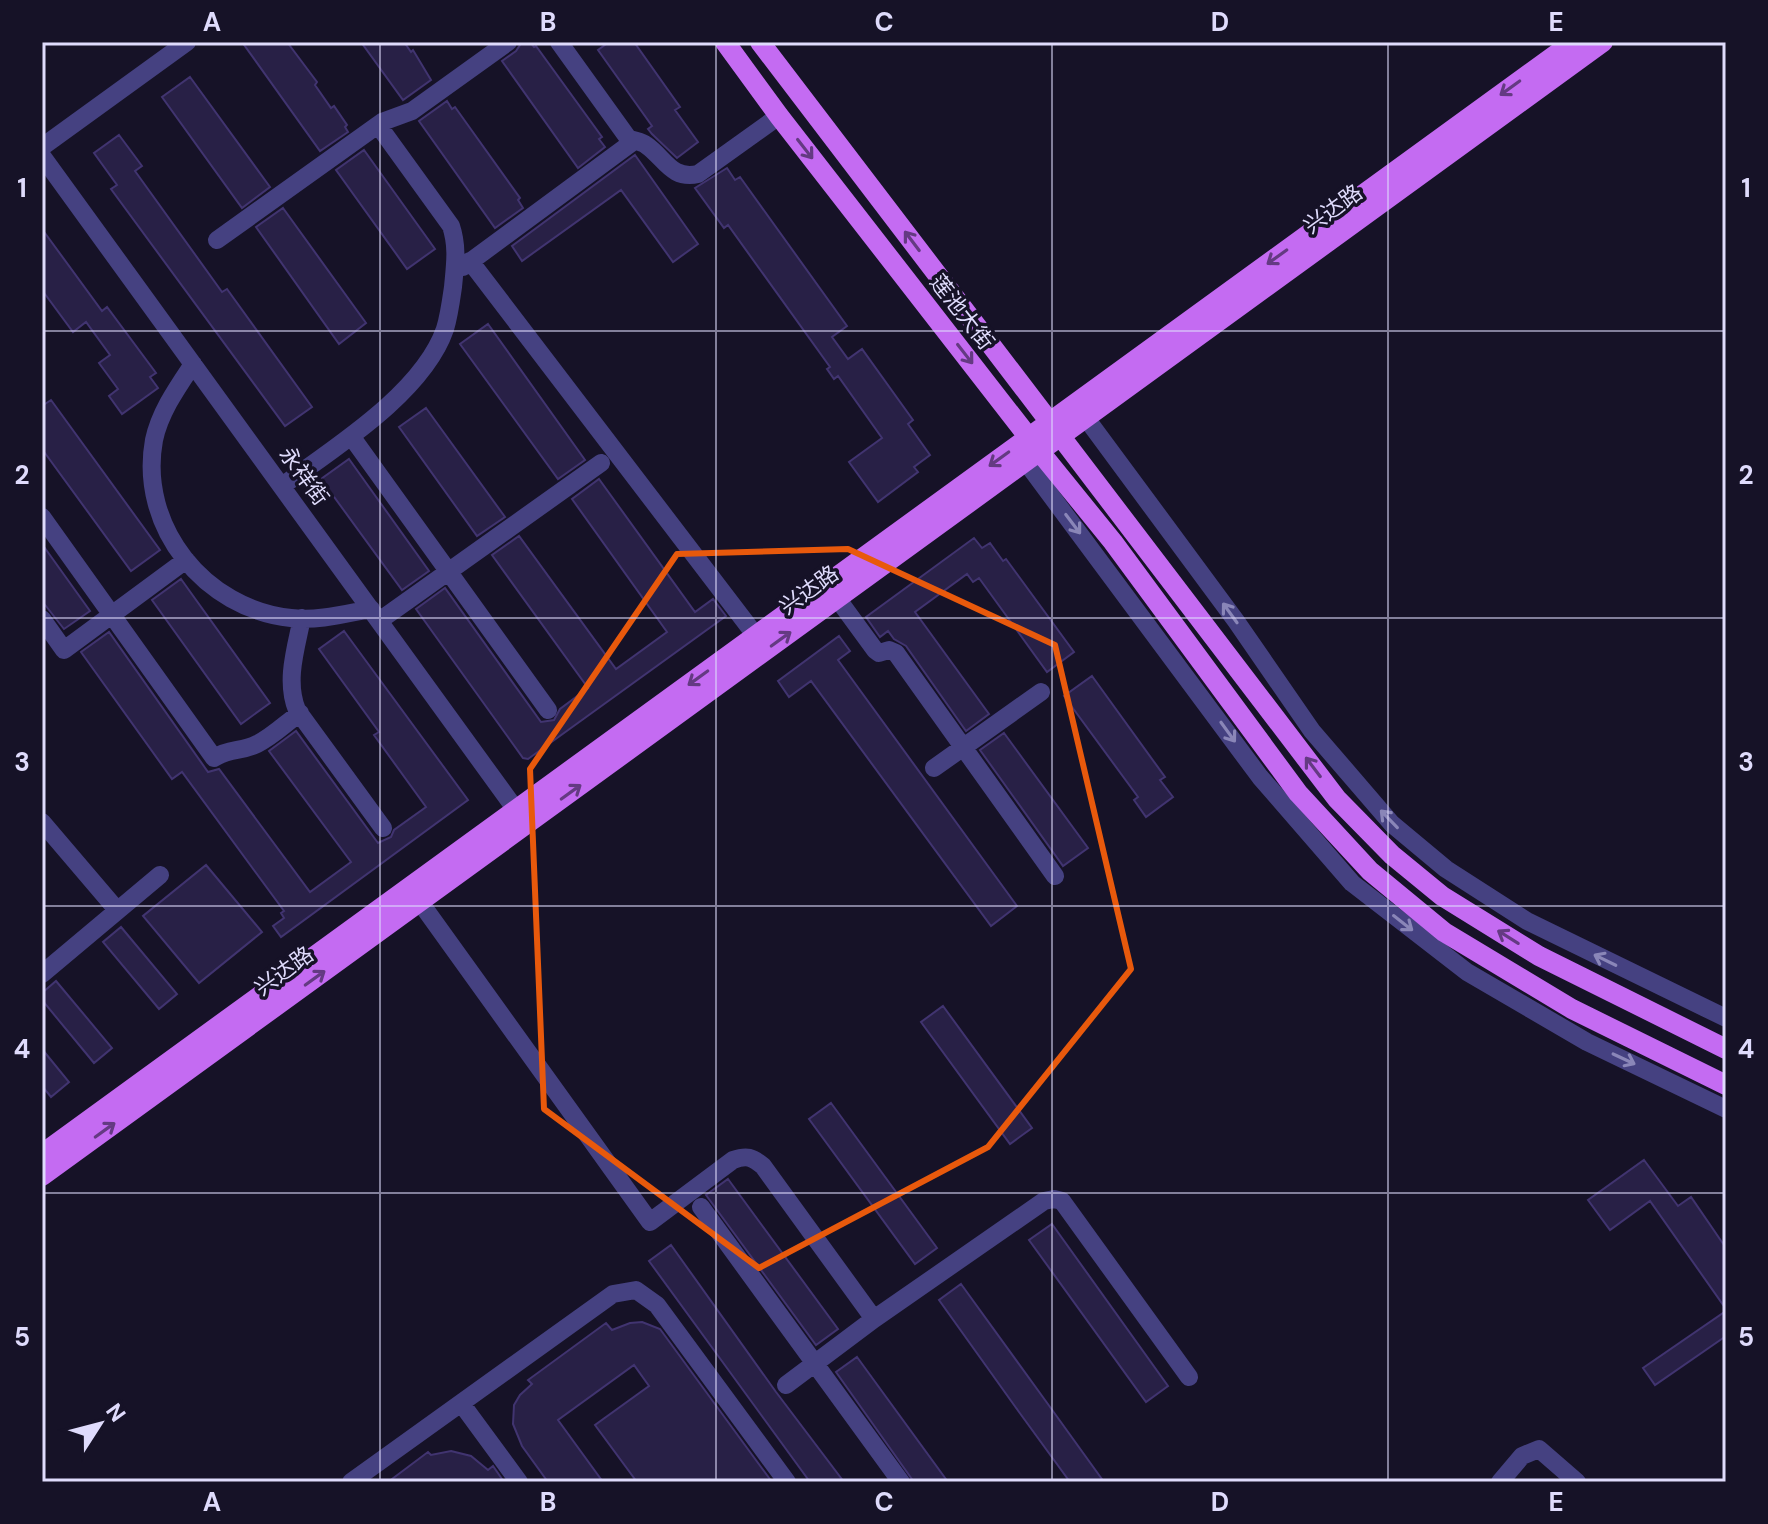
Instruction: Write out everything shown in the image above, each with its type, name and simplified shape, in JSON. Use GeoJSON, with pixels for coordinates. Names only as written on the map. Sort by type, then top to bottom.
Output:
{"type":"FeatureCollection","features":[{"type":"Feature","properties":{"kind":"main road","name":"莲池大街"},"geometry":{"type":"LineString","coordinates":[[725,42],[1032,450],[1113,542],[1298,793],[1370,871],[1444,932],[1572,1009],[1726,1085]]}},
{"type":"Feature","properties":{"kind":"main road","name":"莲池大街"},"geometry":{"type":"LineString","coordinates":[[760,42],[1337,799],[1392,855],[1442,896],[1539,956],[1726,1049]]}},
{"type":"Feature","properties":{"kind":"main road","name":"兴达路"},"geometry":{"type":"LineString","coordinates":[[42,1154],[837,598],[1032,450],[1054,429],[1573,42]]}},
{"type":"Feature","properties":{"kind":"main road","name":"兴达路"},"geometry":{"type":"LineString","coordinates":[[1054,429],[1086,418],[1603,42]]}},
{"type":"Feature","properties":{"kind":"main road","name":"兴达路"},"geometry":{"type":"LineString","coordinates":[[42,1176],[420,902],[522,817],[756,636],[1032,450]]}},
{"type":"Feature","properties":{"kind":"street"},"geometry":{"type":"LineString","coordinates":[[42,147],[187,42]]}},
{"type":"Feature","properties":{"kind":"street"},"geometry":{"type":"LineString","coordinates":[[217,240],[378,125],[412,111],[508,42]]}},
{"type":"Feature","properties":{"kind":"street"},"geometry":{"type":"LineString","coordinates":[[559,42],[628,138],[643,142],[676,173],[688,176],[698,174],[779,116]]}},
{"type":"Feature","properties":{"kind":"street"},"geometry":{"type":"LineString","coordinates":[[282,486],[383,410],[432,354],[444,332],[451,307],[457,254],[451,226],[378,125]]}},
{"type":"Feature","properties":{"kind":"street"},"geometry":{"type":"LineString","coordinates":[[454,273],[634,141]]}},
{"type":"Feature","properties":{"kind":"street","name":"永祥街"},"geometry":{"type":"LineString","coordinates":[[42,156],[522,817]]}},
{"type":"Feature","properties":{"kind":"street"},"geometry":{"type":"LineString","coordinates":[[470,261],[756,636]]}},
{"type":"Feature","properties":{"kind":"street"},"geometry":{"type":"LineString","coordinates":[[193,364],[161,415],[154,441],[151,474],[155,503],[166,530],[203,580],[225,597],[290,618],[375,615],[449,572],[601,463]]}},
{"type":"Feature","properties":{"kind":"street"},"geometry":{"type":"LineString","coordinates":[[1086,418],[1236,621],[1312,731],[1392,824],[1446,869],[1527,921],[1726,1018]]}},
{"type":"Feature","properties":{"kind":"street"},"geometry":{"type":"LineString","coordinates":[[351,436],[548,710]]}},
{"type":"Feature","properties":{"kind":"street"},"geometry":{"type":"LineString","coordinates":[[1032,450],[1260,777],[1352,883],[1467,972],[1587,1042],[1726,1109]]}},
{"type":"Feature","properties":{"kind":"street"},"geometry":{"type":"LineString","coordinates":[[42,517],[214,758],[226,750],[259,743],[300,713]]}},
{"type":"Feature","properties":{"kind":"street"},"geometry":{"type":"LineString","coordinates":[[42,619],[64,650],[186,560]]}},
{"type":"Feature","properties":{"kind":"street"},"geometry":{"type":"LineString","coordinates":[[837,598],[875,650],[879,653],[889,650],[896,653],[1055,876]]}},
{"type":"Feature","properties":{"kind":"street"},"geometry":{"type":"LineString","coordinates":[[302,618],[290,686],[292,698],[383,828]]}},
{"type":"Feature","properties":{"kind":"street"},"geometry":{"type":"LineString","coordinates":[[934,768],[1041,692]]}},
{"type":"Feature","properties":{"kind":"street"},"geometry":{"type":"LineString","coordinates":[[42,822],[117,910]]}},
{"type":"Feature","properties":{"kind":"street"},"geometry":{"type":"LineString","coordinates":[[42,974],[160,875]]}},
{"type":"Feature","properties":{"kind":"street"},"geometry":{"type":"LineString","coordinates":[[420,902],[650,1222],[733,1160],[752,1157],[763,1166],[874,1319]]}},
{"type":"Feature","properties":{"kind":"street"},"geometry":{"type":"LineString","coordinates":[[786,1385],[874,1319],[1044,1201],[1054,1199],[1062,1201],[1189,1377]]}},
{"type":"Feature","properties":{"kind":"street"},"geometry":{"type":"LineString","coordinates":[[701,1207],[901,1482]]}},
{"type":"Feature","properties":{"kind":"street"},"geometry":{"type":"LineString","coordinates":[[351,1482],[613,1294],[636,1290],[657,1305],[787,1482]]}},
{"type":"Feature","properties":{"kind":"street"},"geometry":{"type":"LineString","coordinates":[[461,1403],[519,1482]]}},
{"type":"Feature","properties":{"kind":"street"},"geometry":{"type":"LineString","coordinates":[[1500,1482],[1522,1456],[1539,1449],[1577,1482]]}},
{"type":"Feature","properties":{"kind":"highlighted area"},"geometry":{"type":"Polygon","coordinates":[[[848,549],[1055,645],[1131,969],[988,1147],[759,1268],[544,1109],[530,769],[677,554],[848,549]]]}},
{"type":"Feature","properties":{"kind":"building"},"geometry":{"type":"Polygon","coordinates":[[[242,42],[287,42],[317,82],[315,85],[331,108],[334,106],[347,125],[348,132],[320,151],[242,42]]]}},
{"type":"Feature","properties":{"kind":"building"},"geometry":{"type":"Polygon","coordinates":[[[361,42],[404,42],[411,52],[413,50],[431,80],[403,100],[361,42]]]}},
{"type":"Feature","properties":{"kind":"building"},"geometry":{"type":"Polygon","coordinates":[[[522,42],[536,46],[602,137],[599,139],[605,147],[578,168],[502,61],[522,42]]]}},
{"type":"Feature","properties":{"kind":"building"},"geometry":{"type":"Polygon","coordinates":[[[609,42],[634,42],[680,107],[675,110],[698,142],[677,158],[648,129],[652,126],[598,50],[609,42]]]}},
{"type":"Feature","properties":{"kind":"building"},"geometry":{"type":"Polygon","coordinates":[[[190,77],[270,187],[242,208],[162,97],[190,77]]]}},
{"type":"Feature","properties":{"kind":"building"},"geometry":{"type":"Polygon","coordinates":[[[447,101],[452,109],[455,107],[520,198],[518,200],[523,208],[495,228],[419,121],[447,101]]]}},
{"type":"Feature","properties":{"kind":"building"},"geometry":{"type":"Polygon","coordinates":[[[119,135],[142,166],[135,171],[222,292],[227,289],[312,407],[285,426],[111,189],[117,185],[94,153],[119,135]]]}},
{"type":"Feature","properties":{"kind":"building"},"geometry":{"type":"Polygon","coordinates":[[[364,150],[435,249],[407,269],[336,170],[364,150]]]}},
{"type":"Feature","properties":{"kind":"building"},"geometry":{"type":"Polygon","coordinates":[[[635,155],[698,244],[673,262],[621,190],[522,261],[512,246],[635,155]]]}},
{"type":"Feature","properties":{"kind":"building"},"geometry":{"type":"Polygon","coordinates":[[[727,168],[735,180],[740,177],[847,326],[832,337],[848,359],[862,349],[913,420],[908,424],[930,455],[914,467],[918,472],[878,502],[849,462],[882,438],[838,376],[834,379],[827,369],[830,367],[728,225],[724,228],[695,188],[727,168]]]}},
{"type":"Feature","properties":{"kind":"building"},"geometry":{"type":"Polygon","coordinates":[[[283,208],[366,323],[339,344],[256,227],[283,208]]]}},
{"type":"Feature","properties":{"kind":"building"},"geometry":{"type":"Polygon","coordinates":[[[42,229],[102,311],[107,307],[156,373],[150,377],[158,388],[122,414],[109,396],[118,389],[99,363],[110,355],[86,322],[73,332],[42,290],[42,229]]]}},
{"type":"Feature","properties":{"kind":"building"},"geometry":{"type":"Polygon","coordinates":[[[488,324],[585,460],[558,479],[460,344],[488,324]]]}},
{"type":"Feature","properties":{"kind":"building"},"geometry":{"type":"Polygon","coordinates":[[[51,400],[160,550],[131,571],[42,449],[42,406],[51,400]]]}},
{"type":"Feature","properties":{"kind":"building"},"geometry":{"type":"Polygon","coordinates":[[[426,408],[505,517],[477,536],[399,427],[426,408]]]}},
{"type":"Feature","properties":{"kind":"building"},"geometry":{"type":"Polygon","coordinates":[[[349,459],[429,571],[402,590],[321,479],[349,459]]]}},
{"type":"Feature","properties":{"kind":"building"},"geometry":{"type":"Polygon","coordinates":[[[599,479],[695,612],[713,599],[726,616],[528,759],[523,758],[416,609],[445,588],[541,722],[554,720],[560,709],[588,688],[492,555],[519,536],[616,669],[667,632],[572,499],[599,479]]]}},
{"type":"Feature","properties":{"kind":"building"},"geometry":{"type":"Polygon","coordinates":[[[974,538],[982,548],[990,543],[1003,561],[1006,559],[1074,652],[1047,672],[979,578],[973,582],[967,574],[915,612],[989,714],[966,731],[906,646],[888,631],[880,637],[866,617],[974,538]]]}},
{"type":"Feature","properties":{"kind":"building"},"geometry":{"type":"Polygon","coordinates":[[[42,544],[90,611],[64,629],[42,601],[42,544]]]}},
{"type":"Feature","properties":{"kind":"building"},"geometry":{"type":"Polygon","coordinates":[[[181,579],[270,703],[241,724],[152,600],[181,579]]]}},
{"type":"Feature","properties":{"kind":"building"},"geometry":{"type":"Polygon","coordinates":[[[344,631],[468,800],[281,937],[273,926],[284,918],[281,913],[284,911],[182,772],[172,779],[81,652],[109,632],[208,772],[219,769],[310,892],[351,862],[269,751],[296,731],[378,843],[391,837],[394,830],[426,807],[374,735],[379,732],[319,649],[344,631]]]}},
{"type":"Feature","properties":{"kind":"building"},"geometry":{"type":"Polygon","coordinates":[[[839,636],[850,651],[838,660],[1017,906],[991,926],[811,681],[789,697],[778,681],[839,636]]]}},
{"type":"Feature","properties":{"kind":"building"},"geometry":{"type":"Polygon","coordinates":[[[1092,676],[1165,777],[1160,780],[1173,797],[1146,817],[1134,800],[1138,797],[1064,696],[1092,676]]]}},
{"type":"Feature","properties":{"kind":"building"},"geometry":{"type":"Polygon","coordinates":[[[1004,733],[1088,848],[1063,866],[980,750],[1004,733]]]}},
{"type":"Feature","properties":{"kind":"building"},"geometry":{"type":"Polygon","coordinates":[[[206,865],[262,932],[199,983],[143,916],[206,865]]]}},
{"type":"Feature","properties":{"kind":"building"},"geometry":{"type":"Polygon","coordinates":[[[121,927],[177,994],[159,1009],[103,942],[121,927]]]}},
{"type":"Feature","properties":{"kind":"building"},"geometry":{"type":"Polygon","coordinates":[[[56,981],[112,1048],[94,1063],[42,1000],[42,993],[56,981]]]}},
{"type":"Feature","properties":{"kind":"building"},"geometry":{"type":"Polygon","coordinates":[[[943,1006],[1032,1128],[1010,1144],[921,1022],[943,1006]]]}},
{"type":"Feature","properties":{"kind":"building"},"geometry":{"type":"Polygon","coordinates":[[[42,1049],[69,1082],[51,1097],[42,1086],[42,1049]]]}},
{"type":"Feature","properties":{"kind":"building"},"geometry":{"type":"Polygon","coordinates":[[[831,1103],[937,1248],[915,1264],[809,1119],[831,1103]]]}},
{"type":"Feature","properties":{"kind":"building"},"geometry":{"type":"Polygon","coordinates":[[[1644,1160],[1678,1206],[1691,1197],[1726,1248],[1726,1309],[1650,1201],[1610,1230],[1588,1200],[1644,1160]]]}},
{"type":"Feature","properties":{"kind":"building"},"geometry":{"type":"Polygon","coordinates":[[[728,1179],[838,1329],[816,1345],[706,1195],[728,1179]]]}},
{"type":"Feature","properties":{"kind":"building"},"geometry":{"type":"Polygon","coordinates":[[[1052,1224],[1168,1386],[1146,1402],[1029,1240],[1052,1224]]]}},
{"type":"Feature","properties":{"kind":"building"},"geometry":{"type":"Polygon","coordinates":[[[671,1245],[844,1482],[810,1482],[649,1261],[671,1245]]]}},
{"type":"Feature","properties":{"kind":"building"},"geometry":{"type":"Polygon","coordinates":[[[961,1284],[1104,1482],[1070,1482],[1019,1412],[939,1300],[961,1284]]]}},
{"type":"Feature","properties":{"kind":"building"},"geometry":{"type":"Polygon","coordinates":[[[1726,1311],[1726,1336],[1655,1385],[1643,1368],[1726,1311]]]}},
{"type":"Feature","properties":{"kind":"building"},"geometry":{"type":"Polygon","coordinates":[[[642,1322],[660,1329],[772,1482],[637,1482],[595,1425],[649,1386],[634,1365],[558,1420],[603,1482],[548,1482],[522,1446],[513,1424],[514,1405],[532,1384],[528,1380],[606,1323],[612,1330],[642,1322]]]}},
{"type":"Feature","properties":{"kind":"building"},"geometry":{"type":"Polygon","coordinates":[[[857,1357],[948,1482],[914,1482],[836,1372],[857,1357]]]}},
{"type":"Feature","properties":{"kind":"building"},"geometry":{"type":"Polygon","coordinates":[[[451,1451],[471,1456],[488,1470],[493,1466],[504,1482],[388,1482],[428,1452],[431,1455],[451,1451]]]}}]}
